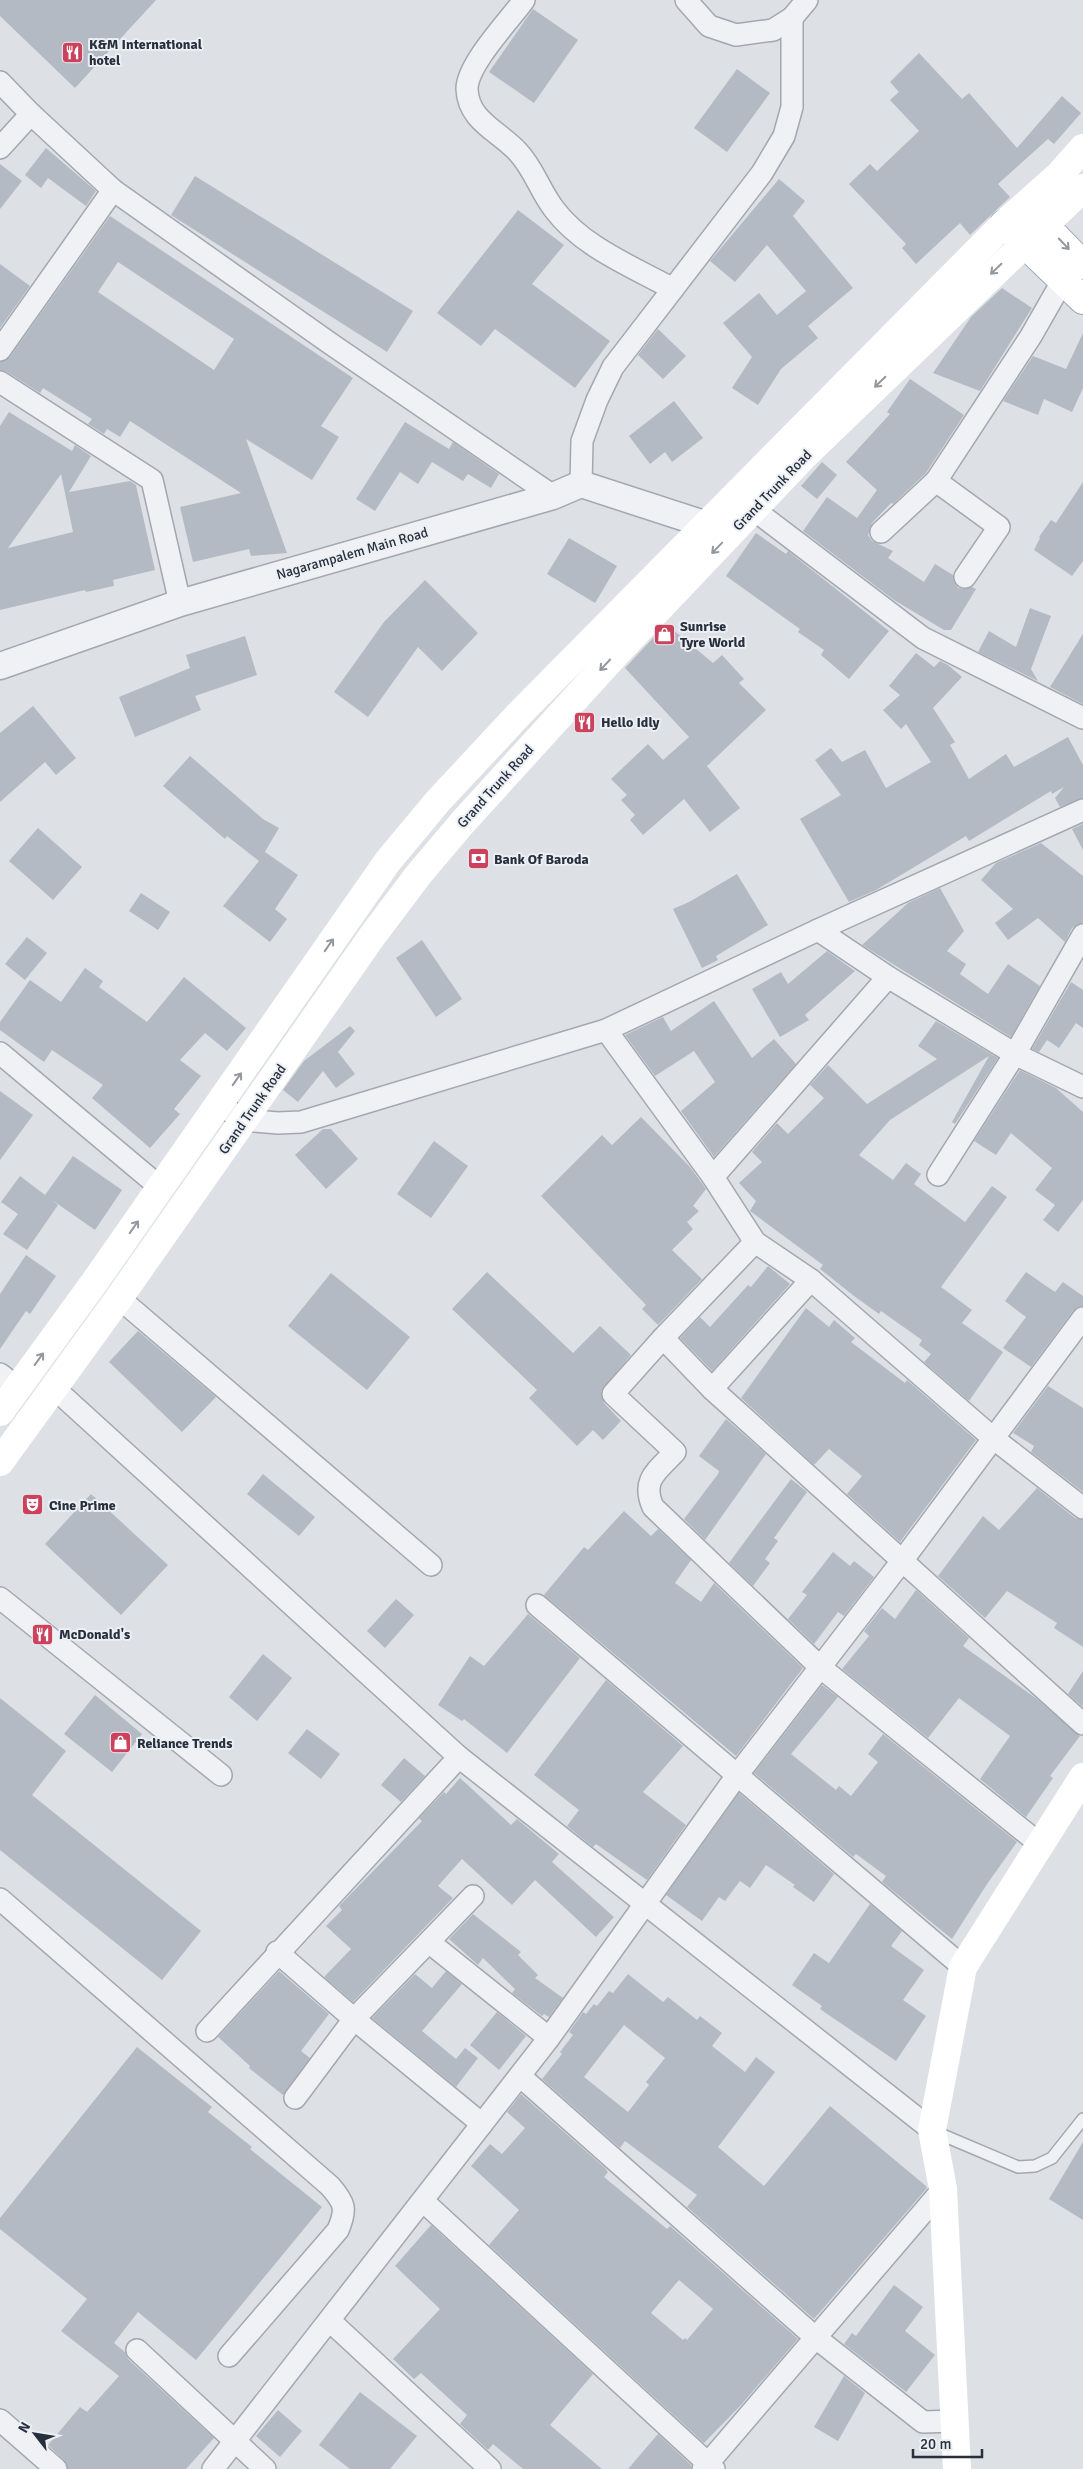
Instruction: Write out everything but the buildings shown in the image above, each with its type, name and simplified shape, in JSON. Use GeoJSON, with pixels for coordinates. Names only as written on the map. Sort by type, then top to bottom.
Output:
{"type":"FeatureCollection","features":[{"type":"Feature","properties":{"kind":"main road","name":"Grand Trunk Road"},"geometry":{"type":"LineString","coordinates":[[0,1462],[120,1298],[373,935],[419,874],[463,822],[601,669],[802,458],[1024,242],[1035,215],[1058,176],[1083,148]]}},
{"type":"Feature","properties":{"kind":"main road","name":"Grand Trunk Road"},"geometry":{"type":"LineString","coordinates":[[0,1412],[9,1381],[161,1188],[400,846],[438,801],[522,711],[704,524],[1004,224],[1035,215],[1083,188]]}},
{"type":"Feature","properties":{"kind":"main road"},"geometry":{"type":"LineString","coordinates":[[1035,215],[1073,272],[1083,300]]}},
{"type":"Feature","properties":{"kind":"main road"},"geometry":{"type":"LineString","coordinates":[[1004,224],[1024,242],[1073,272]]}},
{"type":"Feature","properties":{"kind":"main road"},"geometry":{"type":"LineString","coordinates":[[957,2469],[943,2189],[932,2130],[963,1967],[1083,1777]]}},
{"type":"Feature","properties":{"kind":"street"},"geometry":{"type":"LineString","coordinates":[[524,0],[475,65],[467,88],[474,112],[489,130],[516,149],[530,165],[554,209],[576,232],[604,251],[673,289]]}},
{"type":"Feature","properties":{"kind":"street"},"geometry":{"type":"LineString","coordinates":[[686,0],[709,26],[736,35],[773,30],[792,18],[807,0]]}},
{"type":"Feature","properties":{"kind":"street"},"geometry":{"type":"LineString","coordinates":[[704,524],[581,484],[582,441],[597,400],[613,366],[762,173],[784,136],[792,107],[792,18]]}},
{"type":"Feature","properties":{"kind":"street"},"geometry":{"type":"LineString","coordinates":[[0,82],[31,114],[114,190],[331,344],[553,496]]}},
{"type":"Feature","properties":{"kind":"street"},"geometry":{"type":"LineString","coordinates":[[0,148],[31,114]]}},
{"type":"Feature","properties":{"kind":"street"},"geometry":{"type":"LineString","coordinates":[[0,350],[114,190]]}},
{"type":"Feature","properties":{"kind":"street"},"geometry":{"type":"LineString","coordinates":[[881,532],[936,481],[1073,272]]}},
{"type":"Feature","properties":{"kind":"street"},"geometry":{"type":"LineString","coordinates":[[0,382],[152,480],[180,602]]}},
{"type":"Feature","properties":{"kind":"street"},"geometry":{"type":"LineString","coordinates":[[936,481],[999,527],[964,577]]}},
{"type":"Feature","properties":{"kind":"street","name":"Nagarampalem Main Road"},"geometry":{"type":"LineString","coordinates":[[0,666],[180,602],[553,496],[581,484]]}},
{"type":"Feature","properties":{"kind":"street"},"geometry":{"type":"LineString","coordinates":[[753,510],[923,638],[1083,718]]}},
{"type":"Feature","properties":{"kind":"street"},"geometry":{"type":"LineString","coordinates":[[219,1104],[243,1120],[278,1123],[301,1122],[606,1030],[818,930],[1083,810]]}},
{"type":"Feature","properties":{"kind":"street"},"geometry":{"type":"LineString","coordinates":[[818,930],[888,977],[1015,1054],[1083,1087]]}},
{"type":"Feature","properties":{"kind":"street"},"geometry":{"type":"LineString","coordinates":[[938,1175],[1015,1054],[1083,935]]}},
{"type":"Feature","properties":{"kind":"street"},"geometry":{"type":"LineString","coordinates":[[713,1177],[888,977]]}},
{"type":"Feature","properties":{"kind":"street"},"geometry":{"type":"LineString","coordinates":[[606,1030],[713,1177],[755,1242],[811,1280],[993,1438],[1083,1508]]}},
{"type":"Feature","properties":{"kind":"street"},"geometry":{"type":"LineString","coordinates":[[0,1053],[161,1188]]}},
{"type":"Feature","properties":{"kind":"street"},"geometry":{"type":"LineString","coordinates":[[755,1242],[663,1338],[613,1394],[675,1452],[649,1481],[647,1494],[653,1507],[820,1667],[1041,1845]]}},
{"type":"Feature","properties":{"kind":"street"},"geometry":{"type":"LineString","coordinates":[[712,1389],[811,1280]]}},
{"type":"Feature","properties":{"kind":"street"},"geometry":{"type":"LineString","coordinates":[[120,1298],[430,1565]]}},
{"type":"Feature","properties":{"kind":"street"},"geometry":{"type":"LineString","coordinates":[[214,2469],[550,2038],[738,1774],[902,1561],[1083,1318]]}},
{"type":"Feature","properties":{"kind":"street"},"geometry":{"type":"LineString","coordinates":[[663,1338],[712,1389],[1083,1724]]}},
{"type":"Feature","properties":{"kind":"street"},"geometry":{"type":"LineString","coordinates":[[54,1388],[459,1757],[932,2130]]}},
{"type":"Feature","properties":{"kind":"street"},"geometry":{"type":"LineString","coordinates":[[0,1598],[221,1775]]}},
{"type":"Feature","properties":{"kind":"street"},"geometry":{"type":"LineString","coordinates":[[536,1605],[738,1774],[963,1967]]}},
{"type":"Feature","properties":{"kind":"street"},"geometry":{"type":"LineString","coordinates":[[207,2031],[459,1757]]}},
{"type":"Feature","properties":{"kind":"street"},"geometry":{"type":"LineString","coordinates":[[295,2098],[354,2020],[430,1943],[473,1896]]}},
{"type":"Feature","properties":{"kind":"street"},"geometry":{"type":"LineString","coordinates":[[0,1899],[323,2180],[341,2199],[344,2215],[338,2230],[230,2356]]}},
{"type":"Feature","properties":{"kind":"street"},"geometry":{"type":"LineString","coordinates":[[430,1943],[550,2038]]}},
{"type":"Feature","properties":{"kind":"street"},"geometry":{"type":"LineString","coordinates":[[278,1952],[354,2020],[482,2124]]}},
{"type":"Feature","properties":{"kind":"street"},"geometry":{"type":"LineString","coordinates":[[520,2076],[816,2338],[924,2422],[955,2421]]}},
{"type":"Feature","properties":{"kind":"street"},"geometry":{"type":"LineString","coordinates":[[423,2201],[708,2467],[943,2189]]}},
{"type":"Feature","properties":{"kind":"street"},"geometry":{"type":"LineString","coordinates":[[330,2321],[490,2469]]}},
{"type":"Feature","properties":{"kind":"street"},"geometry":{"type":"LineString","coordinates":[[137,2350],[265,2469]]}},
{"type":"Feature","properties":{"kind":"street"},"geometry":{"type":"LineString","coordinates":[[0,2420],[56,2469]]}},
{"type":"Feature","properties":{"kind":"lane"},"geometry":{"type":"LineString","coordinates":[[932,2130],[1018,2166],[1036,2166],[1052,2158],[1083,2119]]}},
{"type":"Feature","properties":{"kind":"place","name":"K&M International hotel"},"geometry":{"type":"Point","coordinates":[73,52]}},
{"type":"Feature","properties":{"kind":"place","name":"Sunrise Tyre World"},"geometry":{"type":"Point","coordinates":[664,634]}},
{"type":"Feature","properties":{"kind":"place","name":"Hello Idly"},"geometry":{"type":"Point","coordinates":[585,722]}},
{"type":"Feature","properties":{"kind":"place","name":"Bank Of Baroda"},"geometry":{"type":"Point","coordinates":[478,859]}},
{"type":"Feature","properties":{"kind":"place","name":"Cine Prime"},"geometry":{"type":"Point","coordinates":[33,1505]}},
{"type":"Feature","properties":{"kind":"place","name":"McDonald's"},"geometry":{"type":"Point","coordinates":[43,1634]}},
{"type":"Feature","properties":{"kind":"place","name":"Reliance Trends"},"geometry":{"type":"Point","coordinates":[121,1743]}}]}
